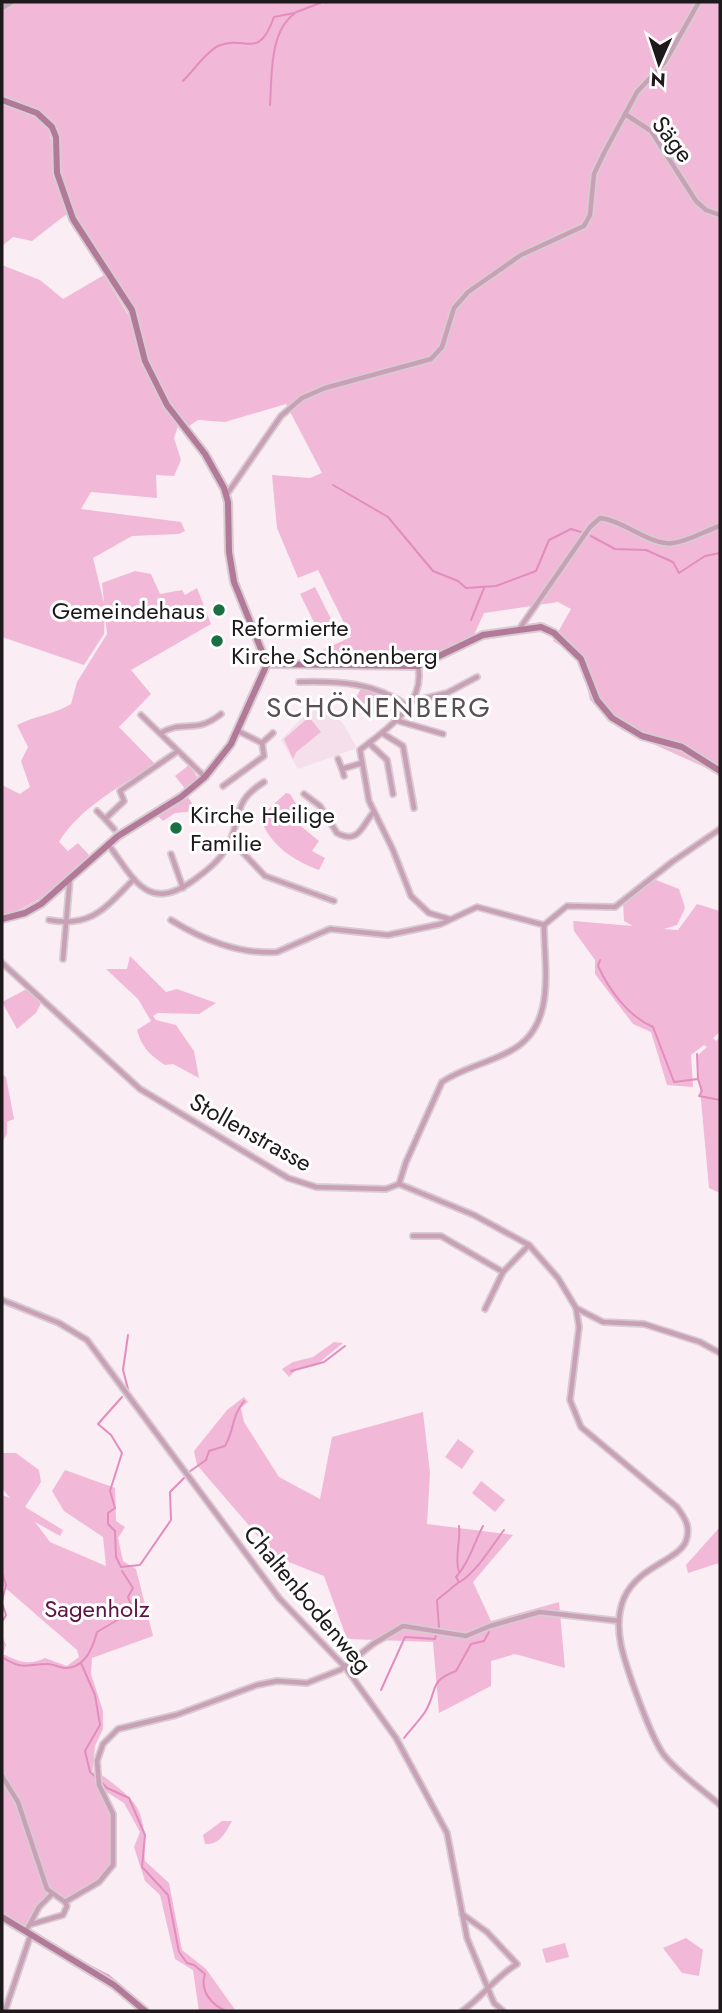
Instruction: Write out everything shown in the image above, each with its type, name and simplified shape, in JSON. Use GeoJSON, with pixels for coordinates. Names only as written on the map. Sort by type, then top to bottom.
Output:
{"type":"FeatureCollection","features":[{"type":"Feature","properties":{"kind":"street"},"geometry":{"type":"LineString","coordinates":[[2,8],[12,2]]}},
{"type":"Feature","properties":{"kind":"street"},"geometry":{"type":"LineString","coordinates":[[227,494],[292,405],[325,388],[431,359],[442,347],[454,307],[468,292],[522,255],[584,226],[590,215],[594,174],[642,86],[665,62],[699,2]]}},
{"type":"Feature","properties":{"kind":"street"},"geometry":{"type":"LineString","coordinates":[[2,100],[37,113],[52,127],[56,137],[57,173],[71,214],[132,310],[149,372],[167,405],[204,453],[227,494],[234,582],[267,664],[237,731],[220,760],[205,777],[181,797],[108,844],[32,909],[2,919]]}},
{"type":"Feature","properties":{"kind":"street","name":"Säge"},"geometry":{"type":"LineString","coordinates":[[625,114],[650,131],[696,201],[706,210],[720,215]]}},
{"type":"Feature","properties":{"kind":"street"},"geometry":{"type":"LineString","coordinates":[[520,628],[566,560],[600,518],[618,522],[663,543],[673,543],[720,526]]}},
{"type":"Feature","properties":{"kind":"street"},"geometry":{"type":"LineString","coordinates":[[267,664],[418,666],[437,660],[483,635],[520,628],[545,628],[569,646],[587,669],[601,706],[618,723],[642,736],[682,747],[720,771]]}},
{"type":"Feature","properties":{"kind":"street"},"geometry":{"type":"LineString","coordinates":[[418,666],[419,688],[414,701],[382,733],[360,750],[373,813],[393,850],[411,896],[429,913],[451,920]]}},
{"type":"Feature","properties":{"kind":"street"},"geometry":{"type":"LineString","coordinates":[[414,701],[447,693],[477,677]]}},
{"type":"Feature","properties":{"kind":"street"},"geometry":{"type":"LineString","coordinates":[[299,682],[359,684],[409,707]]}},
{"type":"Feature","properties":{"kind":"street"},"geometry":{"type":"LineString","coordinates":[[160,733],[171,727],[204,727],[221,714]]}},
{"type":"Feature","properties":{"kind":"street"},"geometry":{"type":"LineString","coordinates":[[141,715],[205,777]]}},
{"type":"Feature","properties":{"kind":"street"},"geometry":{"type":"LineString","coordinates":[[396,720],[443,734]]}},
{"type":"Feature","properties":{"kind":"street"},"geometry":{"type":"LineString","coordinates":[[237,731],[262,743]]}},
{"type":"Feature","properties":{"kind":"street"},"geometry":{"type":"LineString","coordinates":[[262,743],[273,733]]}},
{"type":"Feature","properties":{"kind":"street"},"geometry":{"type":"LineString","coordinates":[[382,733],[403,746],[414,808]]}},
{"type":"Feature","properties":{"kind":"street"},"geometry":{"type":"LineString","coordinates":[[223,786],[259,761],[264,755],[262,743]]}},
{"type":"Feature","properties":{"kind":"street"},"geometry":{"type":"LineString","coordinates":[[369,743],[387,760],[393,794]]}},
{"type":"Feature","properties":{"kind":"street"},"geometry":{"type":"LineString","coordinates":[[105,819],[124,801],[120,791],[178,751]]}},
{"type":"Feature","properties":{"kind":"street"},"geometry":{"type":"LineString","coordinates":[[338,759],[344,776]]}},
{"type":"Feature","properties":{"kind":"street"},"geometry":{"type":"LineString","coordinates":[[342,769],[362,764]]}},
{"type":"Feature","properties":{"kind":"street"},"geometry":{"type":"LineString","coordinates":[[108,844],[134,879],[155,895],[167,895],[183,888],[211,868],[231,840],[242,801],[264,782]]}},
{"type":"Feature","properties":{"kind":"street"},"geometry":{"type":"LineString","coordinates":[[304,794],[314,798],[337,833],[343,836],[356,835],[363,831],[373,813]]}},
{"type":"Feature","properties":{"kind":"street"},"geometry":{"type":"LineString","coordinates":[[97,811],[114,829]]}},
{"type":"Feature","properties":{"kind":"street"},"geometry":{"type":"LineString","coordinates":[[720,829],[672,862],[615,907],[566,906],[544,925],[542,1016],[514,1049],[442,1082],[406,1161],[400,1184],[474,1215],[529,1245],[558,1278],[576,1308],[579,1327],[570,1400],[574,1414],[581,1427],[677,1507],[686,1519],[688,1531],[685,1543],[677,1552],[643,1572],[624,1597],[619,1621],[621,1645],[659,1747],[667,1758],[720,1805]]}},
{"type":"Feature","properties":{"kind":"street"},"geometry":{"type":"LineString","coordinates":[[231,840],[265,876],[334,901]]}},
{"type":"Feature","properties":{"kind":"street"},"geometry":{"type":"LineString","coordinates":[[170,854],[183,888]]}},
{"type":"Feature","properties":{"kind":"street"},"geometry":{"type":"LineString","coordinates":[[63,960],[70,877]]}},
{"type":"Feature","properties":{"kind":"street"},"geometry":{"type":"LineString","coordinates":[[49,920],[66,923],[90,918],[134,879]]}},
{"type":"Feature","properties":{"kind":"street"},"geometry":{"type":"LineString","coordinates":[[171,920],[240,950],[267,953],[277,952],[330,929],[388,935],[451,920],[477,907],[544,925]]}},
{"type":"Feature","properties":{"kind":"street","name":"Stollenstrasse"},"geometry":{"type":"LineString","coordinates":[[2,963],[141,1088],[288,1178],[316,1187],[386,1189],[400,1184]]}},
{"type":"Feature","properties":{"kind":"street"},"geometry":{"type":"LineString","coordinates":[[413,1236],[441,1237],[503,1272]]}},
{"type":"Feature","properties":{"kind":"street"},"geometry":{"type":"LineString","coordinates":[[485,1309],[503,1272],[529,1245]]}},
{"type":"Feature","properties":{"kind":"street","name":"Chaltenbodenweg"},"geometry":{"type":"LineString","coordinates":[[2,1300],[59,1323],[87,1340],[279,1598],[345,1667],[396,1738],[447,1833],[460,1912],[488,1991],[494,2003],[503,2011]]}},
{"type":"Feature","properties":{"kind":"street"},"geometry":{"type":"LineString","coordinates":[[576,1308],[603,1322],[644,1324],[700,1342],[720,1353]]}},
{"type":"Feature","properties":{"kind":"street"},"geometry":{"type":"LineString","coordinates":[[65,1902],[99,1882],[113,1865],[113,1814],[98,1779],[98,1754],[108,1736],[118,1728],[176,1715],[257,1685],[277,1681],[307,1684],[345,1667],[373,1644],[403,1626],[467,1636],[490,1626],[540,1612],[619,1621]]}},
{"type":"Feature","properties":{"kind":"street"},"geometry":{"type":"LineString","coordinates":[[2,1776],[18,1802],[47,1889],[67,1906],[62,1915],[32,1924]]}},
{"type":"Feature","properties":{"kind":"street"},"geometry":{"type":"LineString","coordinates":[[5,2011],[28,1933],[39,1907],[52,1894]]}},
{"type":"Feature","properties":{"kind":"street"},"geometry":{"type":"LineString","coordinates":[[460,1912],[487,1932],[517,1964],[503,1972],[488,1991],[462,2011]]}},
{"type":"Feature","properties":{"kind":"street"},"geometry":{"type":"LineString","coordinates":[[2,1917],[114,1985],[145,2011]]}},
{"type":"Feature","properties":{"kind":"shaded area"},"geometry":{"type":"Polygon","coordinates":[[[314,705],[342,722],[357,748],[298,769],[281,740],[314,705]]]}},
{"type":"Feature","properties":{"kind":"green space"},"geometry":{"type":"Polygon","coordinates":[[[12,2],[720,2],[720,774],[622,730],[590,700],[583,668],[571,652],[553,641],[571,609],[558,602],[484,613],[473,637],[418,666],[290,665],[351,637],[318,570],[298,578],[277,528],[272,475],[310,478],[322,473],[286,404],[225,422],[198,420],[186,428],[151,369],[135,311],[73,213],[58,168],[54,125],[46,116],[2,97],[2,8],[12,2]]]}},
{"type":"Feature","properties":{"kind":"green space"},"geometry":{"type":"Polygon","coordinates":[[[2,104],[35,116],[48,127],[68,213],[32,241],[13,237],[2,246],[2,104]]]}},
{"type":"Feature","properties":{"kind":"green space"},"geometry":{"type":"Polygon","coordinates":[[[2,265],[40,280],[63,299],[104,275],[136,328],[139,356],[158,395],[178,426],[174,438],[181,460],[174,476],[156,475],[157,498],[91,492],[81,509],[181,522],[185,531],[179,534],[132,536],[93,558],[105,607],[104,634],[84,665],[2,637],[2,265]]]}},
{"type":"Feature","properties":{"kind":"green space"},"geometry":{"type":"Polygon","coordinates":[[[135,571],[151,574],[160,594],[182,590],[185,595],[197,588],[211,624],[131,670],[151,694],[119,727],[155,764],[102,798],[68,830],[59,842],[68,851],[78,843],[89,855],[71,874],[38,900],[2,915],[2,785],[20,794],[30,787],[21,761],[28,747],[17,725],[71,704],[77,682],[107,634],[102,583],[135,571]]]}},
{"type":"Feature","properties":{"kind":"green space"},"geometry":{"type":"Polygon","coordinates":[[[315,587],[332,621],[317,628],[300,594],[315,587]]]}},
{"type":"Feature","properties":{"kind":"green space"},"geometry":{"type":"Polygon","coordinates":[[[362,687],[383,694],[381,718],[354,701],[362,687]]]}},
{"type":"Feature","properties":{"kind":"green space"},"geometry":{"type":"Polygon","coordinates":[[[309,717],[321,732],[296,752],[293,759],[284,739],[309,717]]]}},
{"type":"Feature","properties":{"kind":"green space"},"geometry":{"type":"Polygon","coordinates":[[[189,765],[198,778],[186,790],[175,776],[189,765]]]}},
{"type":"Feature","properties":{"kind":"green space"},"geometry":{"type":"Polygon","coordinates":[[[286,793],[290,794],[303,815],[297,823],[319,841],[312,851],[325,858],[319,870],[283,850],[264,827],[260,817],[286,793]]]}},
{"type":"Feature","properties":{"kind":"green space"},"geometry":{"type":"Polygon","coordinates":[[[187,796],[192,803],[188,812],[175,813],[163,821],[157,815],[187,796]]]}},
{"type":"Feature","properties":{"kind":"green space"},"geometry":{"type":"Polygon","coordinates":[[[651,878],[679,889],[685,908],[677,925],[664,929],[678,930],[697,904],[720,911],[720,1032],[713,1038],[716,1041],[720,1037],[720,1193],[709,1188],[697,1056],[707,1047],[704,1045],[691,1055],[693,1087],[667,1085],[651,1032],[633,1024],[595,974],[595,960],[574,931],[573,921],[633,926],[624,921],[623,902],[651,878]]]}},
{"type":"Feature","properties":{"kind":"green space"},"geometry":{"type":"Polygon","coordinates":[[[130,956],[166,992],[177,989],[216,1003],[199,1014],[158,1013],[153,1016],[156,1020],[176,1025],[194,1051],[199,1078],[173,1064],[165,1065],[141,1042],[137,1030],[151,1021],[138,999],[106,969],[127,969],[130,956]]]}},
{"type":"Feature","properties":{"kind":"green space"},"geometry":{"type":"Polygon","coordinates":[[[27,989],[41,1003],[36,1013],[17,1029],[2,1002],[27,989]]]}},
{"type":"Feature","properties":{"kind":"green space"},"geometry":{"type":"Polygon","coordinates":[[[2,1074],[6,1077],[14,1119],[7,1122],[7,1134],[2,1142],[2,1074]]]}},
{"type":"Feature","properties":{"kind":"green space"},"geometry":{"type":"Polygon","coordinates":[[[334,1342],[343,1343],[315,1366],[297,1369],[289,1377],[282,1369],[293,1362],[313,1357],[334,1342]]]}},
{"type":"Feature","properties":{"kind":"green space"},"geometry":{"type":"Polygon","coordinates":[[[244,1397],[248,1402],[241,1408],[244,1422],[279,1477],[320,1499],[332,1437],[423,1412],[430,1473],[427,1524],[513,1535],[473,1582],[491,1621],[559,1602],[565,1668],[515,1654],[491,1661],[491,1686],[439,1713],[433,1642],[347,1639],[324,1576],[276,1557],[197,1465],[194,1451],[227,1410],[244,1397]]]}},
{"type":"Feature","properties":{"kind":"green space"},"geometry":{"type":"Polygon","coordinates":[[[458,1439],[474,1451],[462,1469],[445,1457],[458,1439]]]}},
{"type":"Feature","properties":{"kind":"green space","name":"Sagenholz"},"geometry":{"type":"Polygon","coordinates":[[[2,1453],[16,1453],[39,1470],[41,1482],[25,1507],[63,1530],[60,1536],[35,1522],[50,1542],[106,1566],[103,1537],[64,1511],[52,1491],[65,1470],[115,1488],[116,1521],[125,1527],[118,1538],[123,1561],[136,1569],[153,1636],[92,1658],[91,1674],[103,1711],[103,1729],[95,1746],[92,1777],[97,1761],[98,1772],[123,1792],[137,1808],[144,1828],[145,1861],[169,1883],[182,1950],[206,1969],[236,2011],[199,2011],[193,1970],[175,1959],[160,1895],[145,1881],[134,1847],[140,1832],[124,1803],[97,1786],[109,1802],[113,1865],[107,1875],[65,1902],[51,1894],[27,1926],[23,1927],[2,1915],[2,1635],[6,1645],[3,1654],[19,1661],[34,1662],[45,1658],[67,1666],[79,1657],[77,1650],[2,1585],[2,1495],[10,1498],[2,1488],[2,1453]]]}},
{"type":"Feature","properties":{"kind":"green space"},"geometry":{"type":"Polygon","coordinates":[[[481,1481],[505,1500],[495,1512],[472,1493],[481,1481]]]}},
{"type":"Feature","properties":{"kind":"green space"},"geometry":{"type":"Polygon","coordinates":[[[719,1528],[719,1563],[688,1573],[686,1565],[719,1528]]]}},
{"type":"Feature","properties":{"kind":"green space"},"geometry":{"type":"Polygon","coordinates":[[[222,1821],[232,1821],[215,1843],[205,1844],[203,1835],[222,1821]]]}},
{"type":"Feature","properties":{"kind":"green space"},"geometry":{"type":"Polygon","coordinates":[[[686,1938],[703,1950],[699,1976],[682,1973],[663,1948],[686,1938]]]}},
{"type":"Feature","properties":{"kind":"green space"},"geometry":{"type":"Polygon","coordinates":[[[565,1943],[569,1957],[546,1963],[542,1949],[565,1943]]]}},
{"type":"Feature","properties":{"kind":"waterway"},"geometry":{"type":"LineString","coordinates":[[183,81],[204,57],[218,46],[228,43],[257,43],[268,31],[274,17],[320,3]]}},
{"type":"Feature","properties":{"kind":"waterway"},"geometry":{"type":"LineString","coordinates":[[270,105],[276,44],[280,32],[294,14]]}},
{"type":"Feature","properties":{"kind":"waterway"},"geometry":{"type":"LineString","coordinates":[[333,485],[388,517],[433,571],[458,581],[466,588],[496,586],[536,571],[549,540],[571,529],[581,532]]}},
{"type":"Feature","properties":{"kind":"waterway"},"geometry":{"type":"LineString","coordinates":[[591,536],[615,549],[646,550],[673,562],[679,573],[705,556],[720,553]]}},
{"type":"Feature","properties":{"kind":"waterway"},"geometry":{"type":"LineString","coordinates":[[471,620],[484,588]]}},
{"type":"Feature","properties":{"kind":"waterway"},"geometry":{"type":"LineString","coordinates":[[600,960],[598,966],[620,1001],[635,1016],[653,1027],[674,1082],[698,1079],[702,1091],[699,1096],[720,1100]]}},
{"type":"Feature","properties":{"kind":"waterway"},"geometry":{"type":"LineString","coordinates":[[697,1054],[698,1078]]}},
{"type":"Feature","properties":{"kind":"waterway"},"geometry":{"type":"LineString","coordinates":[[128,1335],[123,1370],[128,1389]]}},
{"type":"Feature","properties":{"kind":"waterway"},"geometry":{"type":"LineString","coordinates":[[291,1371],[324,1362],[345,1346]]}},
{"type":"Feature","properties":{"kind":"waterway"},"geometry":{"type":"LineString","coordinates":[[122,1397],[98,1424],[111,1435],[122,1453],[110,1491],[115,1508],[108,1513],[108,1524],[115,1531],[116,1557],[121,1567],[140,1565],[171,1520],[170,1492],[185,1477]]}},
{"type":"Feature","properties":{"kind":"waterway"},"geometry":{"type":"LineString","coordinates":[[189,1472],[206,1460],[209,1451],[225,1446],[244,1401]]}},
{"type":"Feature","properties":{"kind":"waterway"},"geometry":{"type":"LineString","coordinates":[[459,1526],[459,1572]]}},
{"type":"Feature","properties":{"kind":"waterway"},"geometry":{"type":"LineString","coordinates":[[439,1628],[437,1600],[459,1582],[456,1577],[468,1559],[483,1526]]}},
{"type":"Feature","properties":{"kind":"waterway"},"geometry":{"type":"LineString","coordinates":[[460,1582],[479,1564],[504,1530]]}},
{"type":"Feature","properties":{"kind":"waterway"},"geometry":{"type":"LineString","coordinates":[[2,1657],[25,1666],[48,1664],[64,1668],[83,1661],[97,1632],[126,1615],[131,1605],[128,1597],[133,1588],[122,1571]]}},
{"type":"Feature","properties":{"kind":"waterway"},"geometry":{"type":"LineString","coordinates":[[2,1573],[6,1585],[2,1601]]}},
{"type":"Feature","properties":{"kind":"waterway"},"geometry":{"type":"LineString","coordinates":[[2,1603],[6,1615],[2,1622]]}},
{"type":"Feature","properties":{"kind":"waterway"},"geometry":{"type":"LineString","coordinates":[[404,1738],[425,1712],[437,1683],[456,1671],[471,1644],[484,1641],[489,1632]]}},
{"type":"Feature","properties":{"kind":"waterway"},"geometry":{"type":"LineString","coordinates":[[381,1690],[405,1637],[435,1639],[436,1635]]}},
{"type":"Feature","properties":{"kind":"waterway"},"geometry":{"type":"LineString","coordinates":[[81,1663],[95,1695],[100,1725],[85,1751],[90,1772],[97,1778]]}},
{"type":"Feature","properties":{"kind":"waterway"},"geometry":{"type":"LineString","coordinates":[[101,1782],[107,1788],[129,1798],[145,1835],[142,1867],[168,1895],[179,1952],[187,1963],[205,1974],[205,1992],[216,2005],[226,2011]]}},
{"type":"Feature","properties":{"kind":"waterway"},"geometry":{"type":"LineString","coordinates":[[82,1962],[109,1976],[122,1987]]}},
{"type":"Feature","properties":{"kind":"place","name":"Gemeindehaus"},"geometry":{"type":"Point","coordinates":[219,610]}},
{"type":"Feature","properties":{"kind":"place","name":"Reformierte Kirche Schönenberg"},"geometry":{"type":"Point","coordinates":[217,641]}},
{"type":"Feature","properties":{"kind":"place","name":"Kirche Heilige Familie"},"geometry":{"type":"Point","coordinates":[176,828]}},
{"type":"Feature","properties":{"kind":"district","name":"SCHÖNENBERG"},"geometry":{"type":"Point","coordinates":[379,707]}}]}
